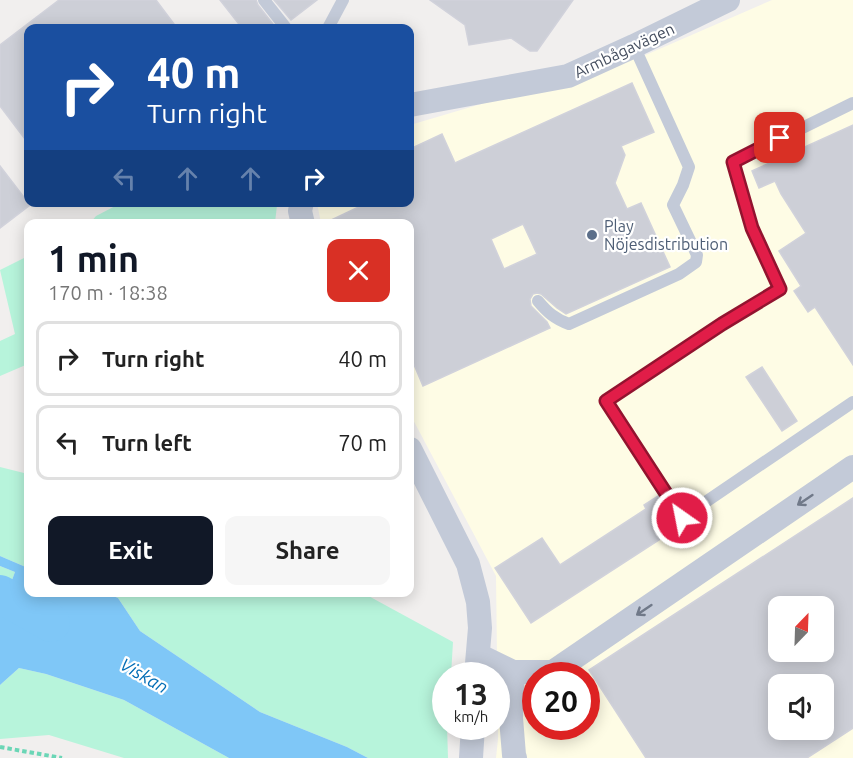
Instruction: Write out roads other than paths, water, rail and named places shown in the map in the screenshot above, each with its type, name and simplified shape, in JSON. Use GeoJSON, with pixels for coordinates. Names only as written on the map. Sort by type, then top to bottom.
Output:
{"type":"FeatureCollection","features":[{"type":"Feature","properties":{"kind":"street","name":"Armbågavägen"},"geometry":{"type":"LineString","coordinates":[[414,104],[568,76],[728,0]]}},
{"type":"Feature","properties":{"kind":"street"},"geometry":{"type":"LineString","coordinates":[[414,457],[468,564],[478,602],[480,628],[477,662]]}},
{"type":"Feature","properties":{"kind":"street"},"geometry":{"type":"LineString","coordinates":[[510,671],[553,672],[853,467]]}},
{"type":"Feature","properties":{"kind":"street"},"geometry":{"type":"LineString","coordinates":[[513,672],[511,718],[515,758]]}},
{"type":"Feature","properties":{"kind":"street"},"geometry":{"type":"LineString","coordinates":[[471,758],[472,740]]}},
{"type":"Feature","properties":{"kind":"lane"},"geometry":{"type":"LineString","coordinates":[[264,0],[283,24]]}},
{"type":"Feature","properties":{"kind":"lane"},"geometry":{"type":"LineString","coordinates":[[330,24],[343,0]]}},
{"type":"Feature","properties":{"kind":"lane"},"geometry":{"type":"LineString","coordinates":[[538,301],[557,319],[569,324],[680,274],[696,262],[697,255],[673,205],[690,167],[634,46]]}},
{"type":"Feature","properties":{"kind":"lane"},"geometry":{"type":"LineString","coordinates":[[853,103],[733,162],[752,228],[780,289],[722,324],[606,401],[682,518],[853,402]]}},
{"type":"Feature","properties":{"kind":"water"},"geometry":{"type":"Polygon","coordinates":[[[0,556],[24,566],[24,597],[118,598],[140,631],[260,712],[347,747],[368,758],[229,758],[124,700],[46,674],[19,668],[0,685],[0,612],[15,572],[0,566],[0,556]]]}},
{"type":"Feature","properties":{"kind":"waterway","name":"Viskan"},"geometry":{"type":"LineString","coordinates":[[0,594],[51,623]]}},
{"type":"Feature","properties":{"kind":"place","name":"Play Nöjesdistribution"},"geometry":{"type":"Point","coordinates":[592,235]}}]}
